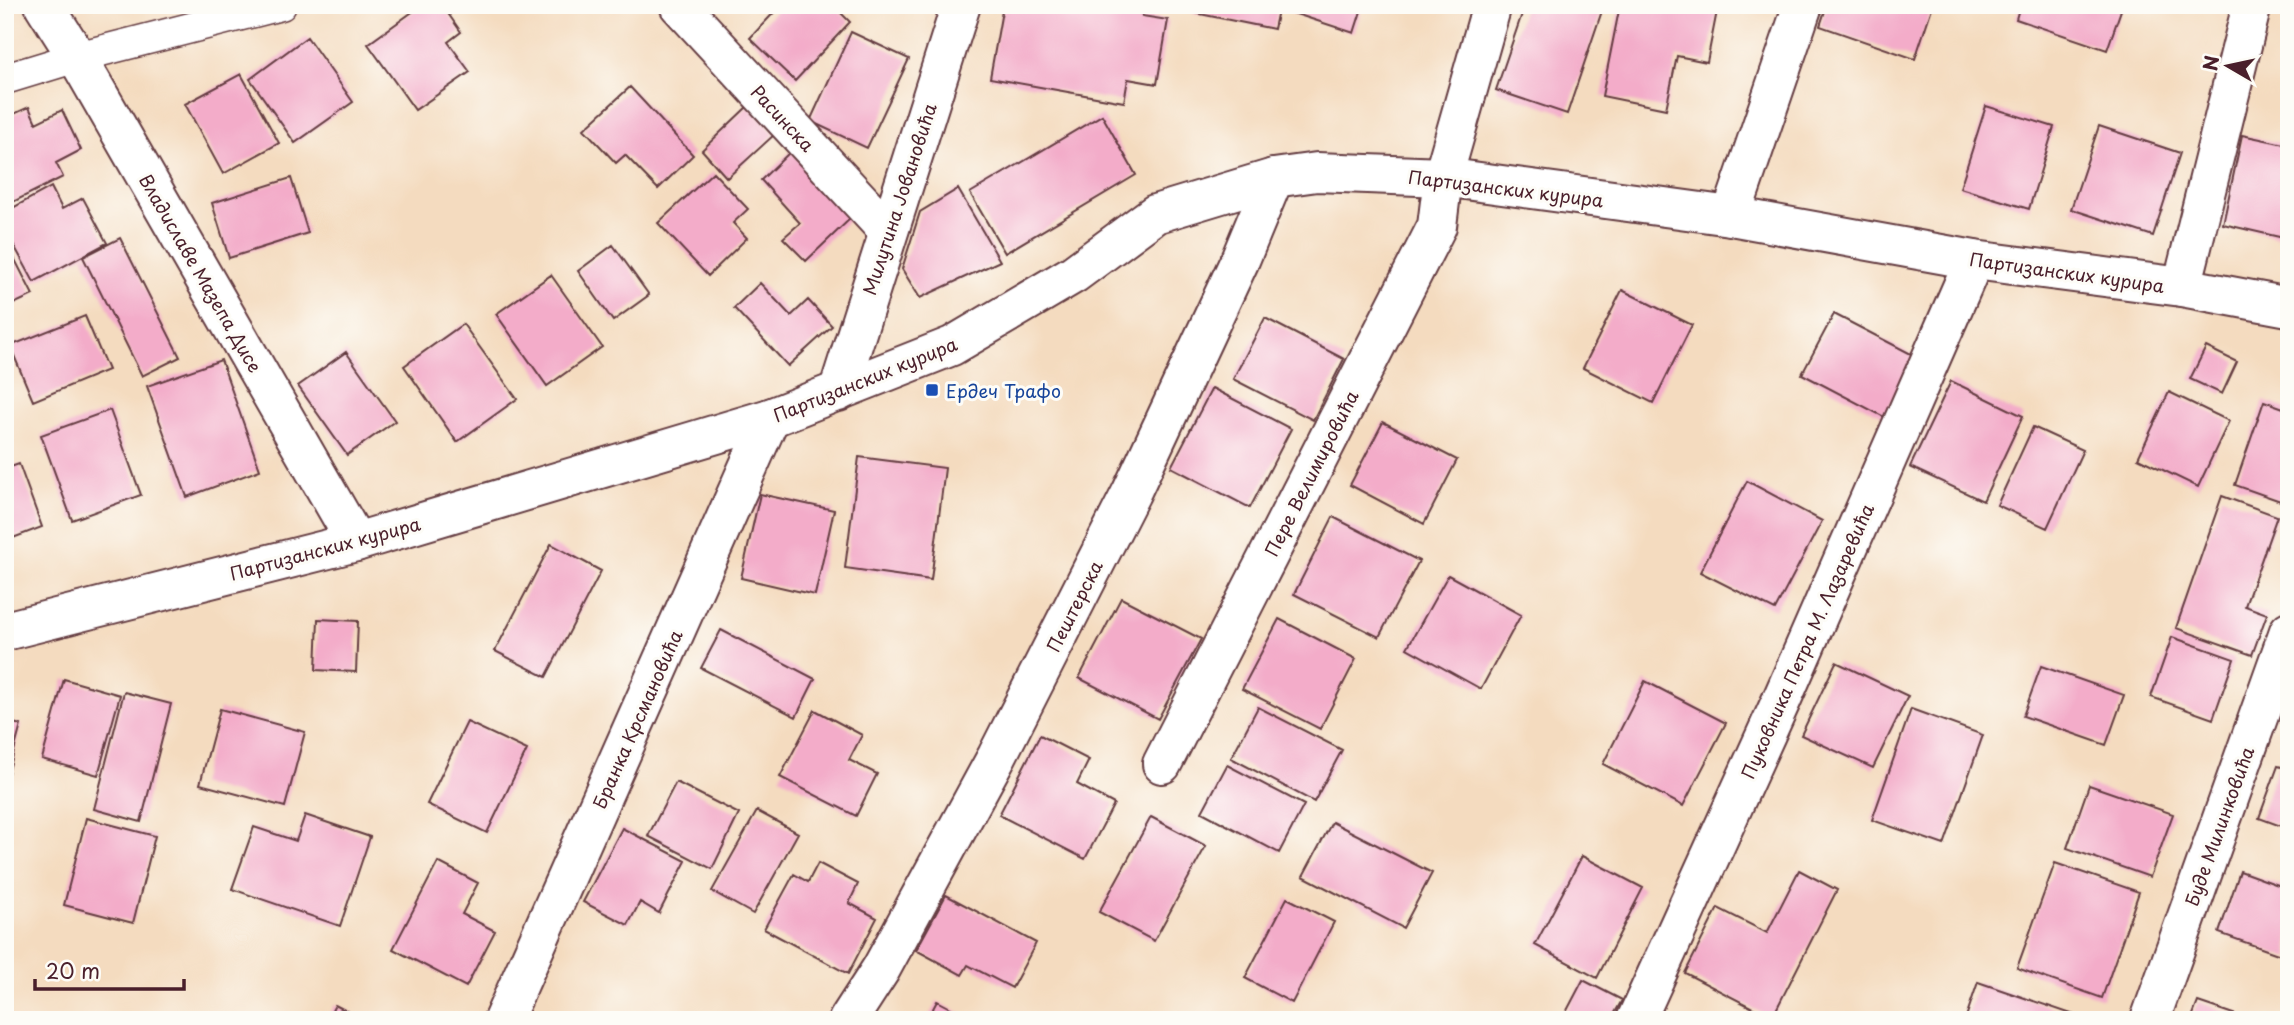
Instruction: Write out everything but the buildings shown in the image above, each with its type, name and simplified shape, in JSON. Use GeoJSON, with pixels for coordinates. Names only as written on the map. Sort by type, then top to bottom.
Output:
{"type":"FeatureCollection","features":[{"type":"Feature","properties":{"kind":"street","name":"Владиславе Мазепа Дисе"},"geometry":{"type":"LineString","coordinates":[[44,5],[77,57],[356,542]]}},
{"type":"Feature","properties":{"kind":"street","name":"Расинска"},"geometry":{"type":"LineString","coordinates":[[679,5],[888,231]]}},
{"type":"Feature","properties":{"kind":"street","name":"Милутина Јовановића"},"geometry":{"type":"LineString","coordinates":[[838,392],[961,5]]}},
{"type":"Feature","properties":{"kind":"street","name":"Пере Велимировића"},"geometry":{"type":"LineString","coordinates":[[1161,764],[1437,226],[1443,177],[1492,5]]}},
{"type":"Feature","properties":{"kind":"street"},"geometry":{"type":"LineString","coordinates":[[1731,216],[1803,5]]}},
{"type":"Feature","properties":{"kind":"street"},"geometry":{"type":"LineString","coordinates":[[2182,287],[2252,5]]}},
{"type":"Feature","properties":{"kind":"street","name":"Партизанских курира"},"geometry":{"type":"LineString","coordinates":[[5,631],[356,542],[770,418],[952,346],[1074,274],[1155,214],[1274,178],[1317,172],[1443,177],[1731,216],[1974,260],[2182,287],[2289,307]]}},
{"type":"Feature","properties":{"kind":"street","name":"Пештерска"},"geometry":{"type":"LineString","coordinates":[[848,1020],[881,969],[991,768],[1131,492],[1240,260],[1274,178]]}},
{"type":"Feature","properties":{"kind":"street","name":"Пуковника Петра М. Лазаревића"},"geometry":{"type":"LineString","coordinates":[[1636,1020],[1782,699],[1974,260]]}},
{"type":"Feature","properties":{"kind":"street","name":"Бранка Крсмановића"},"geometry":{"type":"LineString","coordinates":[[503,1020],[770,418]]}},
{"type":"Feature","properties":{"kind":"street","name":"Буде Милинковића"},"geometry":{"type":"LineString","coordinates":[[2150,1020],[2289,631]]}},
{"type":"Feature","properties":{"kind":"lane"},"geometry":{"type":"LineString","coordinates":[[5,79],[77,57],[281,5]]}},
{"type":"Feature","properties":{"kind":"place","name":"Ердеч Трафо"},"geometry":{"type":"Point","coordinates":[932,390]}}]}
